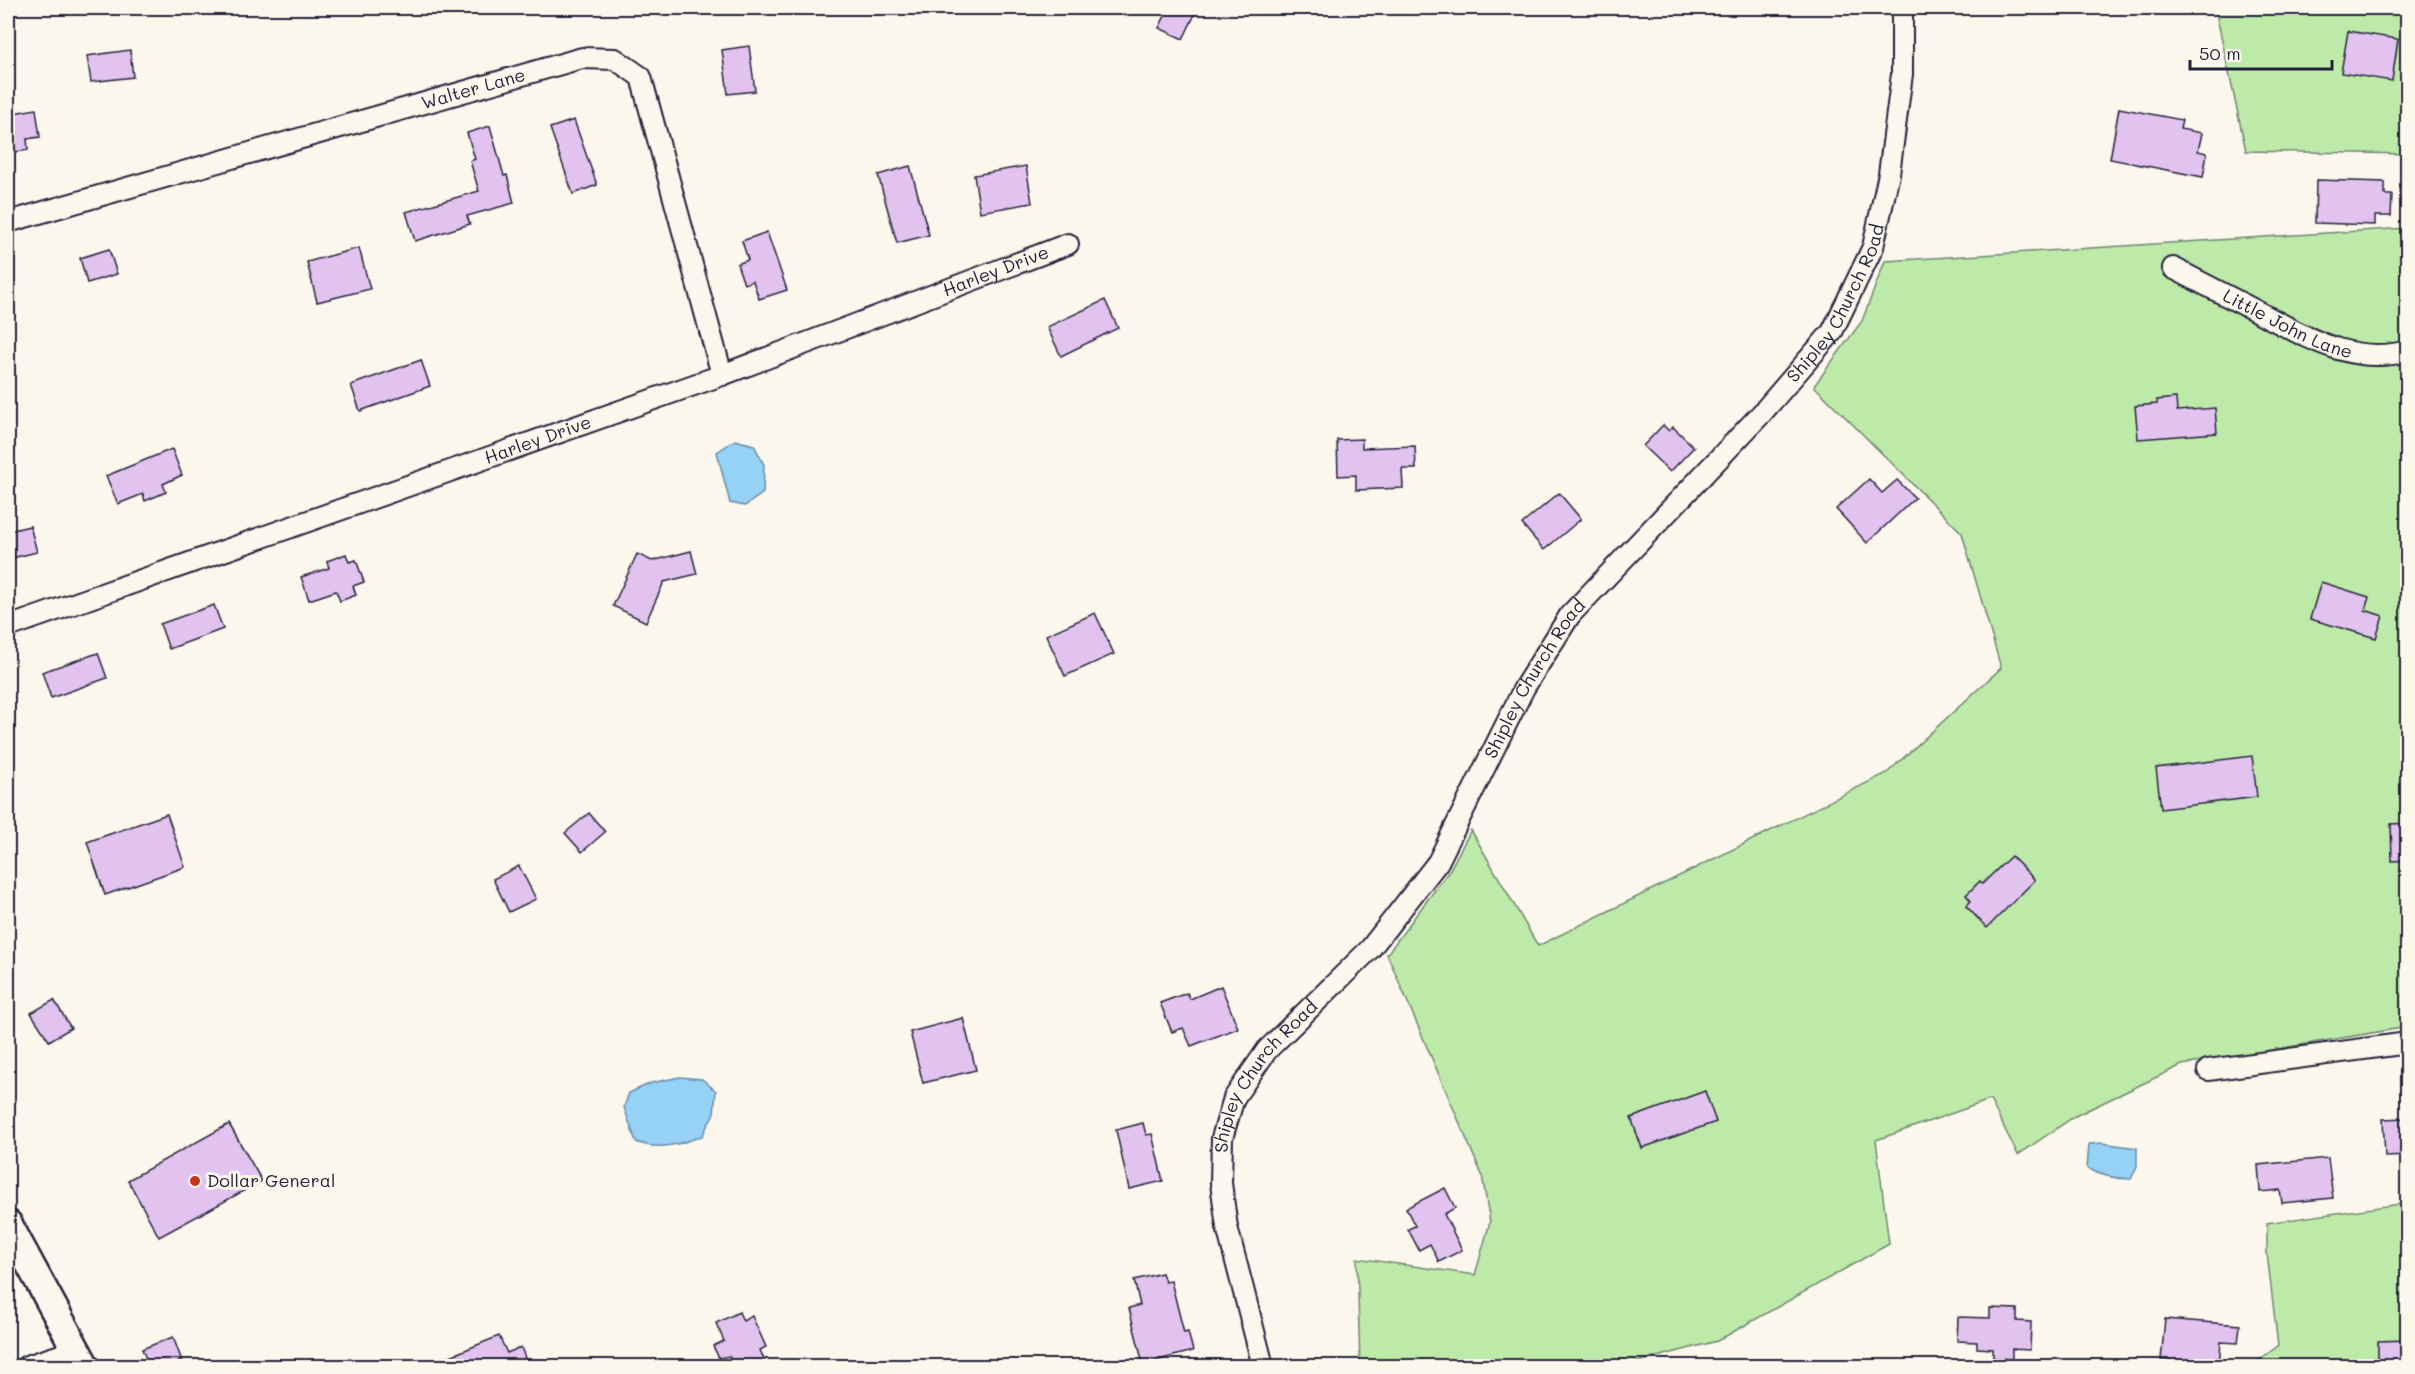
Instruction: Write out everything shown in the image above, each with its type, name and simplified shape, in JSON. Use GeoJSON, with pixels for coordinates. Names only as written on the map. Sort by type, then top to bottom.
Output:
{"type":"FeatureCollection","features":[{"type":"Feature","properties":{"kind":"main road"},"geometry":{"type":"LineString","coordinates":[[8,1224],[80,1358]]}},
{"type":"Feature","properties":{"kind":"street","name":"Shipley Church Road"},"geometry":{"type":"LineString","coordinates":[[1263,1366],[1227,1227],[1221,1183],[1222,1138],[1234,1098],[1267,1050],[1370,949],[1438,862],[1524,688],[1570,615],[1762,413],[1832,332],[1873,247],[1889,174],[1902,74],[1902,8]]}},
{"type":"Feature","properties":{"kind":"street","name":"Walter Lane"},"geometry":{"type":"LineString","coordinates":[[8,222],[582,58],[615,59],[641,77],[722,375]]}},
{"type":"Feature","properties":{"kind":"street","name":"Harley Drive"},"geometry":{"type":"LineString","coordinates":[[8,627],[722,375],[1068,244]]}},
{"type":"Feature","properties":{"kind":"street","name":"Little John Lane"},"geometry":{"type":"LineString","coordinates":[[2173,268],[2324,346],[2359,354],[2392,355],[2408,351]]}},
{"type":"Feature","properties":{"kind":"street"},"geometry":{"type":"LineString","coordinates":[[2208,1070],[2408,1043]]}},
{"type":"Feature","properties":{"kind":"street"},"geometry":{"type":"LineString","coordinates":[[27,1366],[80,1358]]}},
{"type":"Feature","properties":{"kind":"green space"},"geometry":{"type":"Polygon","coordinates":[[[2215,8],[2407,8],[2407,154],[2246,151],[2215,8]]]}},
{"type":"Feature","properties":{"kind":"green space"},"geometry":{"type":"Polygon","coordinates":[[[2407,228],[2407,1027],[2182,1065],[2075,1116],[2018,1155],[1990,1100],[1876,1140],[1889,1244],[1717,1341],[1623,1366],[1360,1366],[1357,1258],[1475,1275],[1490,1222],[1482,1175],[1387,954],[1449,871],[1471,830],[1538,946],[1887,773],[2001,668],[1962,533],[1814,386],[1862,321],[1885,261],[2407,228]]]}},
{"type":"Feature","properties":{"kind":"green space"},"geometry":{"type":"Polygon","coordinates":[[[2407,1203],[2407,1366],[2251,1366],[2278,1346],[2267,1253],[2267,1223],[2407,1203]]]}},
{"type":"Feature","properties":{"kind":"water"},"geometry":{"type":"Polygon","coordinates":[[[735,440],[754,445],[764,465],[763,493],[745,506],[730,503],[717,452],[735,440]]]}},
{"type":"Feature","properties":{"kind":"water"},"geometry":{"type":"Polygon","coordinates":[[[680,1077],[702,1079],[716,1091],[714,1113],[702,1136],[678,1144],[661,1146],[636,1142],[624,1107],[629,1093],[651,1083],[680,1077]]]}},
{"type":"Feature","properties":{"kind":"water"},"geometry":{"type":"Polygon","coordinates":[[[2102,1143],[2137,1148],[2137,1166],[2131,1179],[2108,1176],[2087,1168],[2089,1144],[2102,1143]]]}},
{"type":"Feature","properties":{"kind":"building"},"geometry":{"type":"Polygon","coordinates":[[[1169,8],[1198,8],[1183,39],[1159,28],[1169,8]]]}},
{"type":"Feature","properties":{"kind":"building"},"geometry":{"type":"Polygon","coordinates":[[[2348,31],[2398,39],[2392,81],[2341,73],[2348,31]]]}},
{"type":"Feature","properties":{"kind":"building"},"geometry":{"type":"Polygon","coordinates":[[[749,46],[755,91],[728,94],[722,50],[749,46]]]}},
{"type":"Feature","properties":{"kind":"building"},"geometry":{"type":"Polygon","coordinates":[[[130,50],[133,77],[91,82],[87,56],[130,50]]]}},
{"type":"Feature","properties":{"kind":"building"},"geometry":{"type":"Polygon","coordinates":[[[2119,108],[2182,120],[2180,129],[2202,133],[2198,151],[2207,153],[2203,177],[2110,159],[2119,108]]]}},
{"type":"Feature","properties":{"kind":"building"},"geometry":{"type":"Polygon","coordinates":[[[36,109],[40,137],[27,139],[28,150],[8,153],[8,114],[36,109]]]}},
{"type":"Feature","properties":{"kind":"building"},"geometry":{"type":"Polygon","coordinates":[[[574,120],[597,185],[573,194],[550,128],[574,120]]]}},
{"type":"Feature","properties":{"kind":"building"},"geometry":{"type":"Polygon","coordinates":[[[490,126],[514,203],[467,216],[470,224],[415,241],[406,212],[479,191],[470,161],[475,159],[467,133],[490,126]]]}},
{"type":"Feature","properties":{"kind":"building"},"geometry":{"type":"Polygon","coordinates":[[[910,166],[929,235],[897,243],[878,175],[910,166]]]}},
{"type":"Feature","properties":{"kind":"building"},"geometry":{"type":"Polygon","coordinates":[[[1026,166],[1032,203],[980,212],[974,175],[1026,166]]]}},
{"type":"Feature","properties":{"kind":"building"},"geometry":{"type":"Polygon","coordinates":[[[2316,180],[2385,182],[2385,195],[2392,195],[2391,216],[2375,216],[2375,225],[2315,223],[2316,180]]]}},
{"type":"Feature","properties":{"kind":"building"},"geometry":{"type":"Polygon","coordinates":[[[767,232],[787,290],[759,299],[753,281],[744,284],[737,264],[748,260],[742,241],[767,232]]]}},
{"type":"Feature","properties":{"kind":"building"},"geometry":{"type":"Polygon","coordinates":[[[359,248],[370,289],[317,302],[307,262],[359,248]]]}},
{"type":"Feature","properties":{"kind":"building"},"geometry":{"type":"Polygon","coordinates":[[[109,249],[117,274],[87,283],[80,258],[109,249]]]}},
{"type":"Feature","properties":{"kind":"building"},"geometry":{"type":"Polygon","coordinates":[[[1105,300],[1118,328],[1061,356],[1047,327],[1105,300]]]}},
{"type":"Feature","properties":{"kind":"building"},"geometry":{"type":"Polygon","coordinates":[[[421,360],[430,386],[360,411],[351,385],[421,360]]]}},
{"type":"Feature","properties":{"kind":"building"},"geometry":{"type":"Polygon","coordinates":[[[2176,398],[2177,411],[2215,408],[2217,433],[2138,439],[2135,406],[2157,404],[2157,400],[2176,398]]]}},
{"type":"Feature","properties":{"kind":"building"},"geometry":{"type":"Polygon","coordinates":[[[1663,425],[1669,431],[1673,427],[1694,447],[1670,472],[1643,446],[1663,425]]]}},
{"type":"Feature","properties":{"kind":"building"},"geometry":{"type":"Polygon","coordinates":[[[1362,439],[1362,448],[1415,446],[1416,469],[1402,469],[1403,488],[1356,490],[1356,475],[1338,476],[1337,440],[1362,439]]]}},
{"type":"Feature","properties":{"kind":"building"},"geometry":{"type":"Polygon","coordinates":[[[172,449],[182,475],[163,484],[166,492],[145,501],[143,494],[118,504],[106,476],[172,449]]]}},
{"type":"Feature","properties":{"kind":"building"},"geometry":{"type":"Polygon","coordinates":[[[1869,479],[1882,493],[1897,480],[1915,498],[1867,543],[1836,509],[1869,479]]]}},
{"type":"Feature","properties":{"kind":"building"},"geometry":{"type":"Polygon","coordinates":[[[1559,493],[1581,519],[1544,550],[1522,524],[1559,493]]]}},
{"type":"Feature","properties":{"kind":"building"},"geometry":{"type":"Polygon","coordinates":[[[30,526],[37,552],[8,559],[8,531],[30,526]]]}},
{"type":"Feature","properties":{"kind":"building"},"geometry":{"type":"Polygon","coordinates":[[[691,551],[697,574],[664,582],[646,622],[613,606],[637,554],[652,561],[691,551]]]}},
{"type":"Feature","properties":{"kind":"building"},"geometry":{"type":"Polygon","coordinates":[[[346,554],[349,562],[356,560],[364,582],[353,586],[356,595],[340,601],[336,591],[309,600],[301,577],[329,568],[327,561],[346,554]]]}},
{"type":"Feature","properties":{"kind":"building"},"geometry":{"type":"Polygon","coordinates":[[[2321,582],[2369,597],[2365,610],[2383,616],[2376,638],[2310,619],[2321,582]]]}},
{"type":"Feature","properties":{"kind":"building"},"geometry":{"type":"Polygon","coordinates":[[[214,605],[223,629],[169,649],[160,624],[214,605]]]}},
{"type":"Feature","properties":{"kind":"building"},"geometry":{"type":"Polygon","coordinates":[[[1095,613],[1114,654],[1065,676],[1046,635],[1095,613]]]}},
{"type":"Feature","properties":{"kind":"building"},"geometry":{"type":"Polygon","coordinates":[[[98,653],[107,678],[51,698],[42,672],[98,653]]]}},
{"type":"Feature","properties":{"kind":"building"},"geometry":{"type":"Polygon","coordinates":[[[2252,756],[2257,797],[2161,809],[2156,768],[2252,756]]]}},
{"type":"Feature","properties":{"kind":"building"},"geometry":{"type":"Polygon","coordinates":[[[589,813],[605,832],[582,852],[565,833],[589,813]]]}},
{"type":"Feature","properties":{"kind":"building"},"geometry":{"type":"Polygon","coordinates":[[[167,814],[185,867],[105,895],[87,842],[167,814]]]}},
{"type":"Feature","properties":{"kind":"building"},"geometry":{"type":"Polygon","coordinates":[[[2408,823],[2408,860],[2392,861],[2391,824],[2408,823]]]}},
{"type":"Feature","properties":{"kind":"building"},"geometry":{"type":"Polygon","coordinates":[[[2011,856],[2035,880],[1987,928],[1966,906],[1971,901],[1966,895],[1980,881],[1982,884],[2011,856]]]}},
{"type":"Feature","properties":{"kind":"building"},"geometry":{"type":"Polygon","coordinates":[[[519,866],[536,899],[509,912],[493,879],[519,866]]]}},
{"type":"Feature","properties":{"kind":"building"},"geometry":{"type":"Polygon","coordinates":[[[1221,986],[1238,1028],[1191,1046],[1183,1028],[1172,1032],[1160,1003],[1187,993],[1190,999],[1221,986]]]}},
{"type":"Feature","properties":{"kind":"building"},"geometry":{"type":"Polygon","coordinates":[[[54,1000],[71,1028],[49,1041],[31,1013],[54,1000]]]}},
{"type":"Feature","properties":{"kind":"building"},"geometry":{"type":"Polygon","coordinates":[[[963,1018],[976,1070],[923,1083],[910,1032],[963,1018]]]}},
{"type":"Feature","properties":{"kind":"building"},"geometry":{"type":"Polygon","coordinates":[[[1705,1091],[1716,1122],[1642,1148],[1631,1118],[1705,1091]]]}},
{"type":"Feature","properties":{"kind":"building"},"geometry":{"type":"Polygon","coordinates":[[[2408,1118],[2408,1156],[2385,1157],[2383,1119],[2408,1118]]]}},
{"type":"Feature","properties":{"kind":"building"},"geometry":{"type":"Polygon","coordinates":[[[1143,1123],[1146,1135],[1152,1134],[1163,1181],[1129,1189],[1116,1130],[1143,1123]]]}},
{"type":"Feature","properties":{"kind":"building","name":"Dollar General"},"geometry":{"type":"Polygon","coordinates":[[[229,1124],[262,1181],[159,1237],[128,1180],[229,1124]]]}},
{"type":"Feature","properties":{"kind":"building"},"geometry":{"type":"Polygon","coordinates":[[[2328,1158],[2333,1198],[2282,1203],[2280,1190],[2260,1192],[2258,1165],[2328,1158]]]}},
{"type":"Feature","properties":{"kind":"building"},"geometry":{"type":"Polygon","coordinates":[[[1445,1188],[1455,1208],[1444,1214],[1462,1250],[1439,1262],[1430,1244],[1419,1250],[1408,1229],[1415,1226],[1406,1208],[1445,1188]]]}},
{"type":"Feature","properties":{"kind":"building"},"geometry":{"type":"Polygon","coordinates":[[[1162,1273],[1165,1282],[1171,1281],[1184,1333],[1188,1332],[1193,1351],[1143,1364],[1129,1308],[1140,1305],[1134,1280],[1162,1273]]]}},
{"type":"Feature","properties":{"kind":"building"},"geometry":{"type":"Polygon","coordinates":[[[1990,1308],[2017,1309],[2017,1321],[2031,1322],[2030,1350],[2012,1349],[2012,1359],[1993,1358],[1993,1349],[1977,1348],[1977,1342],[1957,1341],[1958,1317],[1990,1318],[1990,1308]]]}},
{"type":"Feature","properties":{"kind":"building"},"geometry":{"type":"Polygon","coordinates":[[[739,1312],[743,1321],[752,1316],[766,1347],[760,1350],[767,1366],[734,1366],[729,1356],[719,1358],[713,1346],[724,1341],[716,1323],[739,1312]]]}},
{"type":"Feature","properties":{"kind":"building"},"geometry":{"type":"Polygon","coordinates":[[[2165,1319],[2240,1325],[2238,1343],[2221,1342],[2219,1365],[2161,1360],[2165,1319]]]}},
{"type":"Feature","properties":{"kind":"building"},"geometry":{"type":"Polygon","coordinates":[[[499,1336],[507,1353],[521,1347],[528,1366],[426,1366],[499,1336]]]}},
{"type":"Feature","properties":{"kind":"building"},"geometry":{"type":"Polygon","coordinates":[[[173,1337],[182,1361],[168,1366],[149,1366],[142,1349],[173,1337]]]}},
{"type":"Feature","properties":{"kind":"building"},"geometry":{"type":"Polygon","coordinates":[[[2408,1340],[2408,1366],[2378,1366],[2378,1341],[2408,1340]]]}},
{"type":"Feature","properties":{"kind":"place","name":"Dollar General"},"geometry":{"type":"Point","coordinates":[195,1181]}}]}
